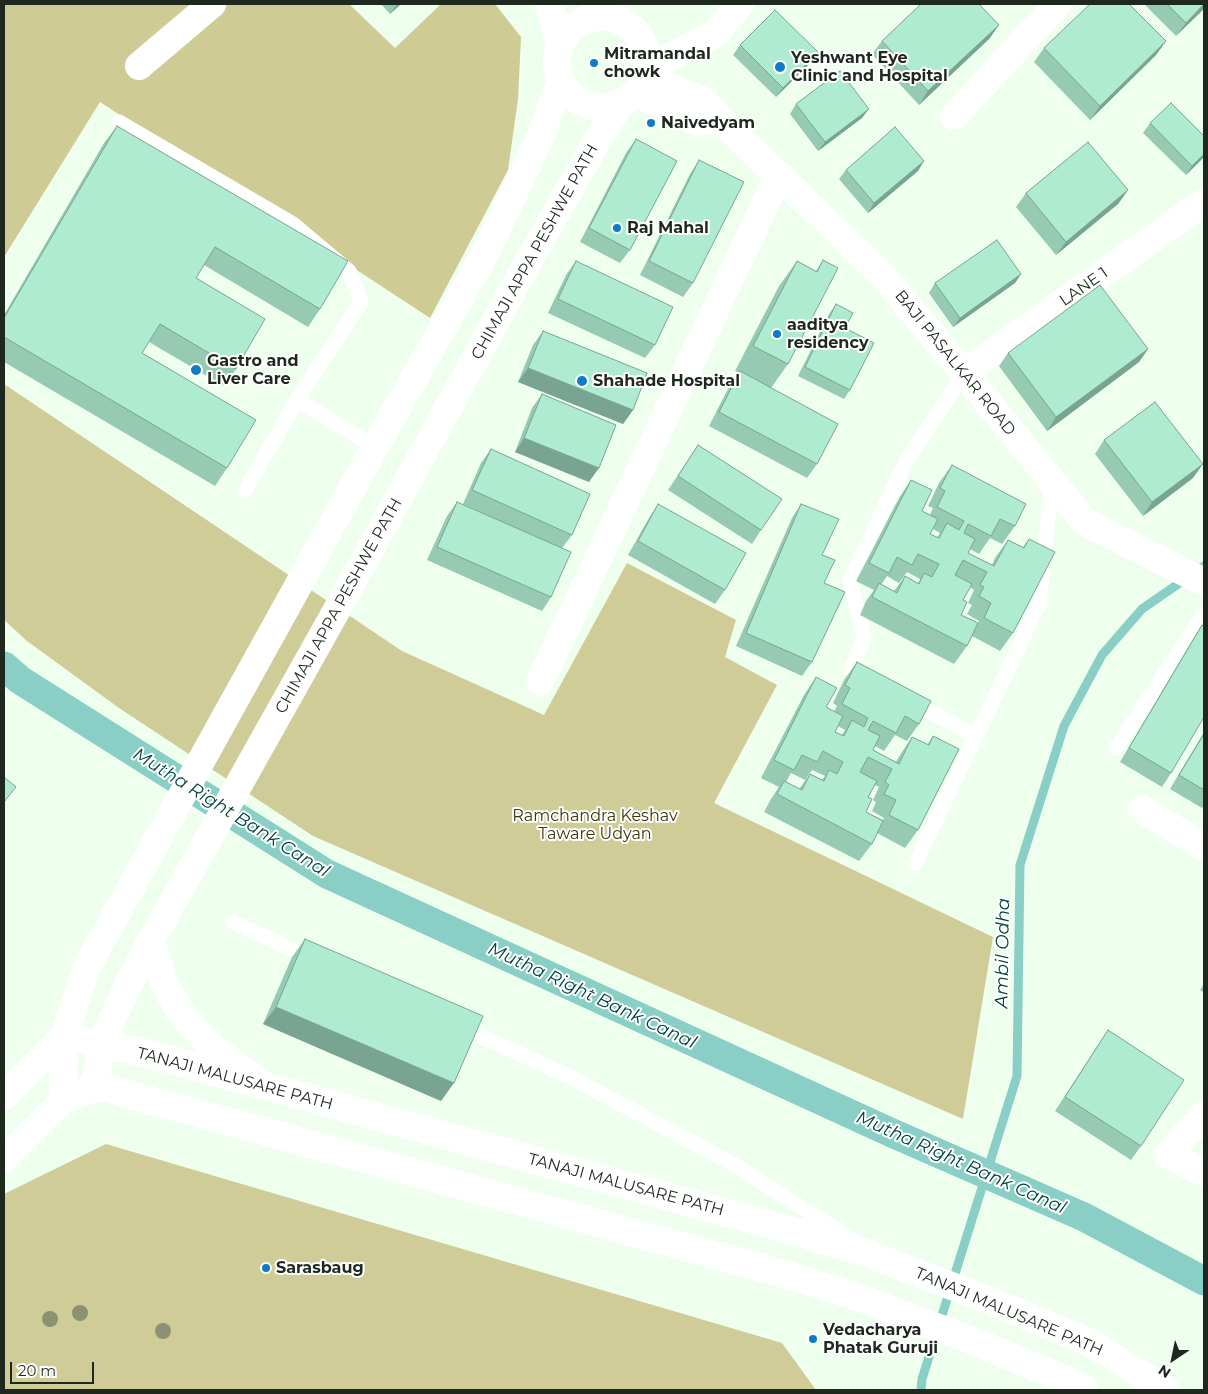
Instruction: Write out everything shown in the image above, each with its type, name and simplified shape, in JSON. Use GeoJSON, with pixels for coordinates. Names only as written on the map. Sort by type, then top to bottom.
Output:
{"type":"FeatureCollection","features":[{"type":"Feature","properties":{"kind":"main road"},"geometry":{"type":"LineString","coordinates":[[139,66],[212,4]]}},
{"type":"Feature","properties":{"kind":"main road"},"geometry":{"type":"LineString","coordinates":[[549,4],[560,45]]}},
{"type":"Feature","properties":{"kind":"main road"},"geometry":{"type":"LineString","coordinates":[[637,86],[647,52],[644,43],[620,13],[610,17],[601,16],[584,20],[569,30],[560,45],[557,63],[561,80],[571,94],[586,104],[604,107],[637,86],[715,34],[740,4]]}},
{"type":"Feature","properties":{"kind":"main road"},"geometry":{"type":"LineString","coordinates":[[954,116],[1058,4]]}},
{"type":"Feature","properties":{"kind":"main road"},"geometry":{"type":"LineString","coordinates":[[63,1100],[64,1036],[88,965],[375,447],[485,254],[538,140],[561,80]]}},
{"type":"Feature","properties":{"kind":"main road","name":"BAJI PASALKAR ROAD"},"geometry":{"type":"LineString","coordinates":[[637,86],[704,101],[720,119],[883,276],[1085,522],[1204,582]]}},
{"type":"Feature","properties":{"kind":"main road","name":"CHIMAJI APPA PESHWE PATH"},"geometry":{"type":"LineString","coordinates":[[94,1088],[102,1043],[126,989],[157,930],[601,134],[637,86]]}},
{"type":"Feature","properties":{"kind":"main road"},"geometry":{"type":"LineString","coordinates":[[540,682],[779,176]]}},
{"type":"Feature","properties":{"kind":"main road","name":"LANE 1"},"geometry":{"type":"LineString","coordinates":[[964,373],[1204,202]]}},
{"type":"Feature","properties":{"kind":"main road"},"geometry":{"type":"LineString","coordinates":[[1142,808],[1203,844]]}},
{"type":"Feature","properties":{"kind":"main road"},"geometry":{"type":"LineString","coordinates":[[157,930],[165,985],[185,1019],[213,1048],[267,1087]]}},
{"type":"Feature","properties":{"kind":"main road"},"geometry":{"type":"LineString","coordinates":[[4,1096],[64,1036]]}},
{"type":"Feature","properties":{"kind":"main road","name":"TANAJI MALUSARE PATH"},"geometry":{"type":"LineString","coordinates":[[64,1036],[149,1054],[804,1234],[896,1265],[988,1300],[1091,1343],[1166,1390]]}},
{"type":"Feature","properties":{"kind":"main road"},"geometry":{"type":"LineString","coordinates":[[4,1159],[63,1100],[94,1088],[106,1088],[852,1294],[971,1340],[1071,1382],[1085,1390]]}},
{"type":"Feature","properties":{"kind":"main road"},"geometry":{"type":"LineString","coordinates":[[1204,1114],[1168,1155],[1204,1172]]}},
{"type":"Feature","properties":{"kind":"lane"},"geometry":{"type":"LineString","coordinates":[[119,122],[293,224],[349,271],[361,302],[297,400],[245,491]]}},
{"type":"Feature","properties":{"kind":"lane"},"geometry":{"type":"LineString","coordinates":[[964,373],[906,462],[850,580],[864,637],[851,670],[976,736]]}},
{"type":"Feature","properties":{"kind":"lane"},"geometry":{"type":"LineString","coordinates":[[297,400],[375,447]]}},
{"type":"Feature","properties":{"kind":"lane"},"geometry":{"type":"LineString","coordinates":[[915,864],[1039,604],[1052,482]]}},
{"type":"Feature","properties":{"kind":"lane"},"geometry":{"type":"LineString","coordinates":[[1116,748],[1204,615]]}},
{"type":"Feature","properties":{"kind":"lane"},"geometry":{"type":"LineString","coordinates":[[233,922],[332,968]]}},
{"type":"Feature","properties":{"kind":"lane"},"geometry":{"type":"LineString","coordinates":[[439,1017],[574,1079],[733,1164],[896,1265]]}},
{"type":"Feature","properties":{"kind":"green space","name":"Ramchandra Keshav Taware Udyan"},"geometry":{"type":"Polygon","coordinates":[[[4,384],[402,651],[544,715],[627,563],[736,620],[725,657],[777,685],[714,803],[993,937],[963,1119],[313,836],[119,708],[27,641],[4,620],[4,384]]]}},
{"type":"Feature","properties":{"kind":"green space","name":"Sarasbaug"},"geometry":{"type":"Polygon","coordinates":[[[106,1144],[782,1343],[816,1390],[4,1390],[4,1194],[106,1144]]]}},
{"type":"Feature","properties":{"kind":"shaded area"},"geometry":{"type":"Polygon","coordinates":[[[4,4],[349,4],[395,48],[441,4],[495,4],[521,37],[518,99],[508,170],[430,318],[100,102],[4,257],[4,4]]]}},
{"type":"Feature","properties":{"kind":"building"},"geometry":{"type":"Polygon","coordinates":[[[921,4],[979,4],[999,25],[928,91],[882,41],[921,4]]]}},
{"type":"Feature","properties":{"kind":"building"},"geometry":{"type":"Polygon","coordinates":[[[1090,4],[1129,4],[1166,41],[1100,106],[1044,48],[1090,4]]]}},
{"type":"Feature","properties":{"kind":"building"},"geometry":{"type":"Polygon","coordinates":[[[1167,4],[1204,4],[1186,23],[1167,4]]]}},
{"type":"Feature","properties":{"kind":"building"},"geometry":{"type":"Polygon","coordinates":[[[775,10],[818,52],[783,88],[740,45],[775,10]]]}},
{"type":"Feature","properties":{"kind":"building"},"geometry":{"type":"Polygon","coordinates":[[[840,71],[869,109],[825,142],[796,104],[840,71]]]}},
{"type":"Feature","properties":{"kind":"building"},"geometry":{"type":"Polygon","coordinates":[[[1171,103],[1204,136],[1204,154],[1192,166],[1150,123],[1171,103]]]}},
{"type":"Feature","properties":{"kind":"building"},"geometry":{"type":"Polygon","coordinates":[[[117,126],[348,261],[320,309],[215,247],[196,278],[265,319],[236,369],[160,324],[142,353],[256,420],[227,468],[4,337],[4,318],[117,126]]]}},
{"type":"Feature","properties":{"kind":"building"},"geometry":{"type":"Polygon","coordinates":[[[895,127],[924,161],[874,203],[846,170],[895,127]]]}},
{"type":"Feature","properties":{"kind":"building"},"geometry":{"type":"Polygon","coordinates":[[[636,139],[677,161],[630,250],[589,228],[636,139]]]}},
{"type":"Feature","properties":{"kind":"building"},"geometry":{"type":"Polygon","coordinates":[[[1088,142],[1128,190],[1066,242],[1026,193],[1088,142]]]}},
{"type":"Feature","properties":{"kind":"building"},"geometry":{"type":"Polygon","coordinates":[[[699,160],[744,182],[693,283],[649,261],[699,160]]]}},
{"type":"Feature","properties":{"kind":"building"},"geometry":{"type":"Polygon","coordinates":[[[997,240],[1021,274],[960,318],[935,283],[997,240]]]}},
{"type":"Feature","properties":{"kind":"building","name":"aaditya residency"},"geometry":{"type":"Polygon","coordinates":[[[823,260],[838,268],[788,364],[753,346],[797,261],[817,272],[823,260]]]}},
{"type":"Feature","properties":{"kind":"building"},"geometry":{"type":"Polygon","coordinates":[[[576,261],[673,307],[655,345],[558,299],[576,261]]]}},
{"type":"Feature","properties":{"kind":"building"},"geometry":{"type":"Polygon","coordinates":[[[1100,285],[1148,349],[1056,417],[1008,353],[1100,285]]]}},
{"type":"Feature","properties":{"kind":"building"},"geometry":{"type":"Polygon","coordinates":[[[836,304],[853,313],[845,328],[874,343],[850,390],[805,367],[836,304]]]}},
{"type":"Feature","properties":{"kind":"building"},"geometry":{"type":"Polygon","coordinates":[[[543,331],[647,373],[633,410],[528,368],[543,331]]]}},
{"type":"Feature","properties":{"kind":"building"},"geometry":{"type":"Polygon","coordinates":[[[740,371],[838,424],[817,464],[719,412],[740,371]]]}},
{"type":"Feature","properties":{"kind":"building"},"geometry":{"type":"Polygon","coordinates":[[[542,394],[616,425],[599,468],[524,438],[542,394]]]}},
{"type":"Feature","properties":{"kind":"building"},"geometry":{"type":"Polygon","coordinates":[[[1155,402],[1203,464],[1152,502],[1104,440],[1155,402]]]}},
{"type":"Feature","properties":{"kind":"building"},"geometry":{"type":"Polygon","coordinates":[[[698,445],[782,499],[761,530],[678,476],[698,445]]]}},
{"type":"Feature","properties":{"kind":"building"},"geometry":{"type":"Polygon","coordinates":[[[491,449],[590,494],[572,535],[472,490],[491,449]]]}},
{"type":"Feature","properties":{"kind":"building"},"geometry":{"type":"Polygon","coordinates":[[[952,465],[1026,504],[1015,526],[1000,519],[991,536],[968,524],[964,533],[975,539],[968,553],[994,566],[1008,540],[1024,548],[1029,539],[1055,552],[1013,633],[984,618],[991,603],[979,596],[984,587],[980,585],[987,572],[963,560],[955,575],[972,584],[963,600],[967,602],[961,615],[978,623],[967,646],[872,597],[879,583],[897,593],[905,576],[919,584],[924,573],[932,577],[939,564],[918,554],[912,565],[897,557],[889,573],[869,563],[911,480],[932,490],[922,511],[938,519],[930,534],[939,538],[947,523],[959,530],[964,521],[937,507],[945,491],[940,488],[952,465]]]}},
{"type":"Feature","properties":{"kind":"building"},"geometry":{"type":"Polygon","coordinates":[[[457,502],[571,552],[551,597],[437,547],[457,502]]]}},
{"type":"Feature","properties":{"kind":"building"},"geometry":{"type":"Polygon","coordinates":[[[658,504],[746,553],[725,590],[638,541],[658,504]]]}},
{"type":"Feature","properties":{"kind":"building"},"geometry":{"type":"Polygon","coordinates":[[[801,504],[839,519],[822,555],[835,560],[824,583],[845,592],[812,662],[746,633],[801,504]]]}},
{"type":"Feature","properties":{"kind":"building"},"geometry":{"type":"Polygon","coordinates":[[[1202,625],[1204,627],[1204,717],[1171,773],[1129,748],[1202,625]]]}},
{"type":"Feature","properties":{"kind":"building"},"geometry":{"type":"Polygon","coordinates":[[[857,662],[931,701],[919,724],[905,716],[896,733],[873,721],[868,730],[880,736],[873,750],[899,764],[912,737],[929,745],[933,736],[959,749],[918,830],[889,815],[896,800],[884,794],[889,785],[885,782],[892,769],[868,757],[860,772],[877,781],[868,797],[872,799],[866,812],[883,821],[872,844],[777,794],[784,781],[802,790],[810,774],[824,781],[829,770],[837,774],[843,762],[823,751],[817,762],[802,755],[794,770],[774,760],[816,677],[837,688],[826,707],[843,716],[835,732],[844,736],[852,720],[864,727],[868,718],[842,704],[850,688],[845,685],[857,662]]]}},
{"type":"Feature","properties":{"kind":"building"},"geometry":{"type":"Polygon","coordinates":[[[1204,734],[1204,790],[1179,775],[1204,734]]]}},
{"type":"Feature","properties":{"kind":"building"},"geometry":{"type":"Polygon","coordinates":[[[4,777],[16,787],[4,802],[4,777]]]}},
{"type":"Feature","properties":{"kind":"building"},"geometry":{"type":"Polygon","coordinates":[[[305,939],[483,1016],[454,1083],[276,1007],[305,939]]]}},
{"type":"Feature","properties":{"kind":"building"},"geometry":{"type":"Polygon","coordinates":[[[1108,1030],[1184,1080],[1141,1146],[1065,1097],[1108,1030]]]}},
{"type":"Feature","properties":{"kind":"waterway","name":"Ambil Odha"},"geometry":{"type":"LineString","coordinates":[[921,1390],[922,1379],[1017,1076],[1020,865],[1064,726],[1102,655],[1142,609],[1204,566]]}},
{"type":"Feature","properties":{"kind":"waterway","name":"Mutha Right Bank Canal"},"geometry":{"type":"LineString","coordinates":[[4,666],[20,680],[327,874],[892,1133],[1084,1217],[1204,1281]]}},
{"type":"Feature","properties":{"kind":"place","name":"Mitramandal chowk"},"geometry":{"type":"Point","coordinates":[594,63]}},
{"type":"Feature","properties":{"kind":"place","name":"Yeshwant Eye Clinic and Hospital"},"geometry":{"type":"Point","coordinates":[780,67]}},
{"type":"Feature","properties":{"kind":"place","name":"Naivedyam"},"geometry":{"type":"Point","coordinates":[651,123]}},
{"type":"Feature","properties":{"kind":"place","name":"Raj Mahal"},"geometry":{"type":"Point","coordinates":[617,228]}},
{"type":"Feature","properties":{"kind":"place","name":"aaditya residency"},"geometry":{"type":"Point","coordinates":[777,334]}},
{"type":"Feature","properties":{"kind":"place","name":"Gastro and Liver Care"},"geometry":{"type":"Point","coordinates":[196,370]}},
{"type":"Feature","properties":{"kind":"place","name":"Shahade Hospital"},"geometry":{"type":"Point","coordinates":[582,381]}},
{"type":"Feature","properties":{"kind":"place","name":"Sarasbaug"},"geometry":{"type":"Point","coordinates":[266,1268]}},
{"type":"Feature","properties":{"kind":"place","name":"Vedacharya Phatak Guruji"},"geometry":{"type":"Point","coordinates":[813,1339]}}]}
